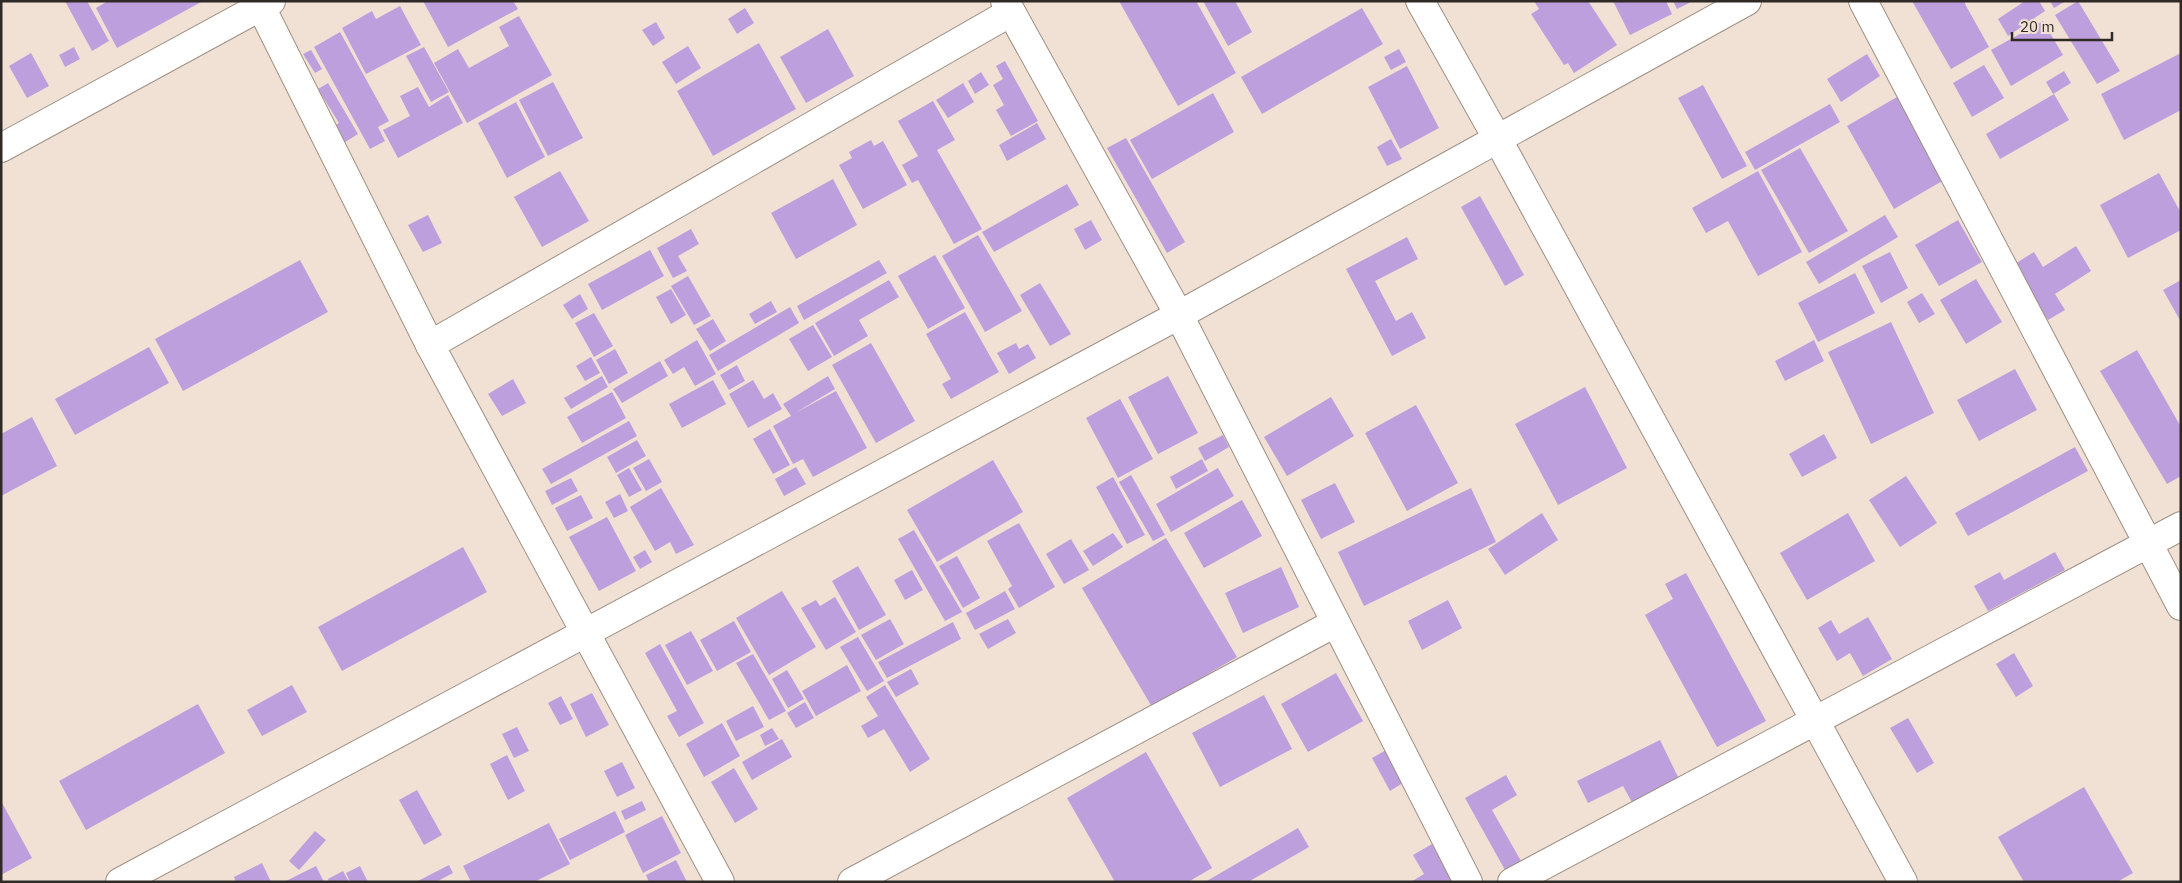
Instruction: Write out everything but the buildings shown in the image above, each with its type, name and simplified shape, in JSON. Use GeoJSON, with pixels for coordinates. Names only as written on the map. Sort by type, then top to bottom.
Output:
{"type":"FeatureCollection","features":[{"type":"Feature","properties":{"kind":"street"},"geometry":{"type":"LineString","coordinates":[[1420,1],[1497,138],[1903,882]]}},
{"type":"Feature","properties":{"kind":"street"},"geometry":{"type":"LineString","coordinates":[[120,882],[1179,316],[1746,1]]}},
{"type":"Feature","properties":{"kind":"street"},"geometry":{"type":"LineString","coordinates":[[1863,1],[2181,606]]}},
{"type":"Feature","properties":{"kind":"street"},"geometry":{"type":"LineString","coordinates":[[1,148],[264,3],[430,345],[720,882]]}},
{"type":"Feature","properties":{"kind":"street"},"geometry":{"type":"LineString","coordinates":[[430,345],[1008,7],[1179,316],[1468,882]]}},
{"type":"Feature","properties":{"kind":"street"},"geometry":{"type":"LineString","coordinates":[[1512,882],[2181,526]]}},
{"type":"Feature","properties":{"kind":"street"},"geometry":{"type":"LineString","coordinates":[[852,882],[1335,623]]}}]}
